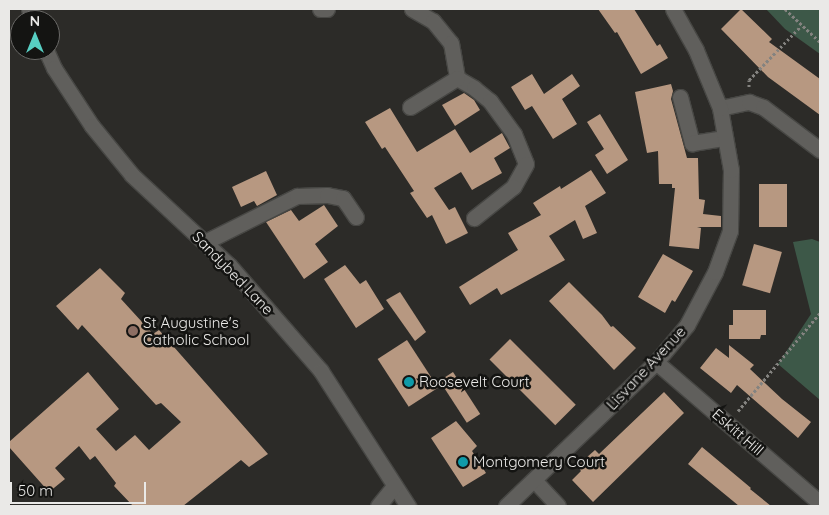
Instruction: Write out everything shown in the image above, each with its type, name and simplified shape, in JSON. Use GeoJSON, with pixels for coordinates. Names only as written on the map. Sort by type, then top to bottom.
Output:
{"type":"FeatureCollection","features":[{"type":"Feature","properties":{"kind":"street"},"geometry":{"type":"LineString","coordinates":[[320,9],[327,9]]}},
{"type":"Feature","properties":{"kind":"street"},"geometry":{"type":"LineString","coordinates":[[412,9],[433,21],[451,43],[457,78],[474,88],[490,101],[514,134],[526,164],[512,187],[474,218]]}},
{"type":"Feature","properties":{"kind":"street","name":"Lisvane Avenue"},"geometry":{"type":"LineString","coordinates":[[506,506],[656,362],[687,325],[715,272],[730,231],[732,170],[720,108],[696,50],[673,9]]}},
{"type":"Feature","properties":{"kind":"street","name":"Sandybed Lane"},"geometry":{"type":"LineString","coordinates":[[50,60],[92,126],[132,175],[236,272],[321,371],[408,506]]}},
{"type":"Feature","properties":{"kind":"street"},"geometry":{"type":"LineString","coordinates":[[410,107],[457,78]]}},
{"type":"Feature","properties":{"kind":"street"},"geometry":{"type":"LineString","coordinates":[[680,98],[692,143],[725,138]]}},
{"type":"Feature","properties":{"kind":"street"},"geometry":{"type":"LineString","coordinates":[[720,108],[749,102],[763,107],[820,150]]}},
{"type":"Feature","properties":{"kind":"street"},"geometry":{"type":"LineString","coordinates":[[205,242],[297,196],[326,195],[343,198],[356,218]]}},
{"type":"Feature","properties":{"kind":"street","name":"Eskitt Hill"},"geometry":{"type":"LineString","coordinates":[[656,362],[820,503]]}},
{"type":"Feature","properties":{"kind":"street"},"geometry":{"type":"LineString","coordinates":[[534,480],[558,506]]}},
{"type":"Feature","properties":{"kind":"street"},"geometry":{"type":"LineString","coordinates":[[378,506],[394,486]]}},
{"type":"Feature","properties":{"kind":"path"},"geometry":{"type":"LineString","coordinates":[[785,9],[820,42]]}},
{"type":"Feature","properties":{"kind":"path"},"geometry":{"type":"LineString","coordinates":[[749,102],[749,80],[801,26]]}},
{"type":"Feature","properties":{"kind":"path"},"geometry":{"type":"LineString","coordinates":[[728,423],[820,312]]}},
{"type":"Feature","properties":{"kind":"green space"},"geometry":{"type":"Polygon","coordinates":[[[766,9],[820,9],[820,54],[785,29],[766,9]]]}},
{"type":"Feature","properties":{"kind":"green space"},"geometry":{"type":"Polygon","coordinates":[[[812,239],[820,242],[820,400],[778,364],[811,314],[793,242],[812,239]]]}},
{"type":"Feature","properties":{"kind":"building"},"geometry":{"type":"Polygon","coordinates":[[[598,9],[634,9],[657,46],[660,44],[668,58],[641,74],[617,32],[615,33],[598,9]]]}},
{"type":"Feature","properties":{"kind":"building"},"geometry":{"type":"Polygon","coordinates":[[[741,9],[772,39],[769,42],[820,79],[820,115],[768,77],[721,29],[741,9]]]}},
{"type":"Feature","properties":{"kind":"building"},"geometry":{"type":"Polygon","coordinates":[[[532,74],[544,94],[572,74],[580,86],[562,99],[577,124],[553,139],[532,106],[525,110],[511,87],[532,74]]]}},
{"type":"Feature","properties":{"kind":"building"},"geometry":{"type":"Polygon","coordinates":[[[671,84],[673,91],[671,99],[687,158],[698,158],[699,199],[705,200],[703,214],[721,216],[721,227],[697,227],[701,228],[699,249],[669,246],[675,188],[672,188],[672,184],[659,184],[658,151],[647,153],[635,92],[671,84]]]}},
{"type":"Feature","properties":{"kind":"building"},"geometry":{"type":"Polygon","coordinates":[[[464,93],[474,100],[480,110],[455,126],[442,105],[464,93]]]}},
{"type":"Feature","properties":{"kind":"building"},"geometry":{"type":"Polygon","coordinates":[[[390,108],[417,152],[455,129],[470,153],[502,133],[510,148],[494,158],[502,173],[472,190],[461,172],[434,188],[449,210],[455,207],[468,233],[446,244],[432,215],[427,218],[410,193],[414,191],[385,147],[382,149],[365,122],[390,108]]]}},
{"type":"Feature","properties":{"kind":"building"},"geometry":{"type":"Polygon","coordinates":[[[600,114],[628,160],[607,174],[595,155],[604,149],[587,122],[600,114]]]}},
{"type":"Feature","properties":{"kind":"building"},"geometry":{"type":"Polygon","coordinates":[[[591,170],[606,193],[585,206],[597,233],[583,239],[575,220],[549,236],[565,260],[501,295],[497,288],[470,305],[459,287],[518,250],[508,233],[541,215],[533,203],[560,186],[561,189],[591,170]]]}},
{"type":"Feature","properties":{"kind":"building"},"geometry":{"type":"Polygon","coordinates":[[[266,171],[277,195],[257,206],[254,201],[241,207],[232,187],[266,171]]]}},
{"type":"Feature","properties":{"kind":"building"},"geometry":{"type":"Polygon","coordinates":[[[759,184],[787,184],[787,227],[759,227],[759,184]]]}},
{"type":"Feature","properties":{"kind":"building"},"geometry":{"type":"Polygon","coordinates":[[[324,205],[338,226],[315,244],[328,262],[304,279],[266,222],[291,210],[299,221],[324,205]]]}},
{"type":"Feature","properties":{"kind":"building"},"geometry":{"type":"Polygon","coordinates":[[[754,244],[782,252],[770,293],[742,285],[754,244]]]}},
{"type":"Feature","properties":{"kind":"building"},"geometry":{"type":"Polygon","coordinates":[[[663,254],[693,271],[675,302],[672,300],[665,313],[638,297],[663,254]]]}},
{"type":"Feature","properties":{"kind":"building"},"geometry":{"type":"Polygon","coordinates":[[[345,265],[360,284],[366,280],[384,309],[356,328],[324,279],[345,265]]]}},
{"type":"Feature","properties":{"kind":"building"},"geometry":{"type":"Polygon","coordinates":[[[100,268],[125,293],[121,299],[153,334],[159,330],[268,454],[249,467],[241,460],[183,506],[133,506],[114,486],[116,483],[95,456],[90,460],[79,446],[55,468],[65,479],[49,492],[9,447],[9,442],[88,372],[119,409],[96,429],[116,451],[135,435],[149,450],[181,422],[161,403],[156,405],[82,325],[78,330],[56,306],[100,268]]]}},
{"type":"Feature","properties":{"kind":"building"},"geometry":{"type":"Polygon","coordinates":[[[569,282],[602,315],[611,327],[613,326],[636,348],[614,370],[549,301],[569,282]]]}},
{"type":"Feature","properties":{"kind":"building"},"geometry":{"type":"Polygon","coordinates":[[[400,292],[426,332],[415,341],[386,300],[400,292]]]}},
{"type":"Feature","properties":{"kind":"building"},"geometry":{"type":"Polygon","coordinates":[[[733,310],[766,310],[766,335],[761,335],[760,339],[729,339],[729,325],[733,325],[733,310]]]}},
{"type":"Feature","properties":{"kind":"building"},"geometry":{"type":"Polygon","coordinates":[[[510,339],[576,405],[555,425],[489,360],[510,339]]]}},
{"type":"Feature","properties":{"kind":"building","name":"Roosevelt Court"},"geometry":{"type":"Polygon","coordinates":[[[407,340],[438,388],[409,407],[378,359],[407,340]]]}},
{"type":"Feature","properties":{"kind":"building"},"geometry":{"type":"Polygon","coordinates":[[[729,345],[754,365],[750,369],[782,399],[811,422],[798,438],[737,385],[731,393],[700,368],[716,348],[729,358],[729,345]]]}},
{"type":"Feature","properties":{"kind":"building"},"geometry":{"type":"Polygon","coordinates":[[[453,372],[480,414],[467,423],[440,381],[453,372]]]}},
{"type":"Feature","properties":{"kind":"building"},"geometry":{"type":"Polygon","coordinates":[[[664,392],[684,413],[593,502],[572,480],[581,471],[577,466],[595,450],[599,454],[664,392]]]}},
{"type":"Feature","properties":{"kind":"building","name":"Montgomery Court"},"geometry":{"type":"Polygon","coordinates":[[[456,421],[477,446],[472,451],[486,473],[463,487],[431,438],[456,421]]]}},
{"type":"Feature","properties":{"kind":"building"},"geometry":{"type":"Polygon","coordinates":[[[702,447],[771,506],[739,506],[688,464],[702,447]]]}},
{"type":"Feature","properties":{"kind":"place","name":"St Augustine's Catholic School"},"geometry":{"type":"Point","coordinates":[133,331]}},
{"type":"Feature","properties":{"kind":"place","name":"Roosevelt Court"},"geometry":{"type":"Point","coordinates":[409,382]}},
{"type":"Feature","properties":{"kind":"place","name":"Montgomery Court"},"geometry":{"type":"Point","coordinates":[463,462]}}]}
